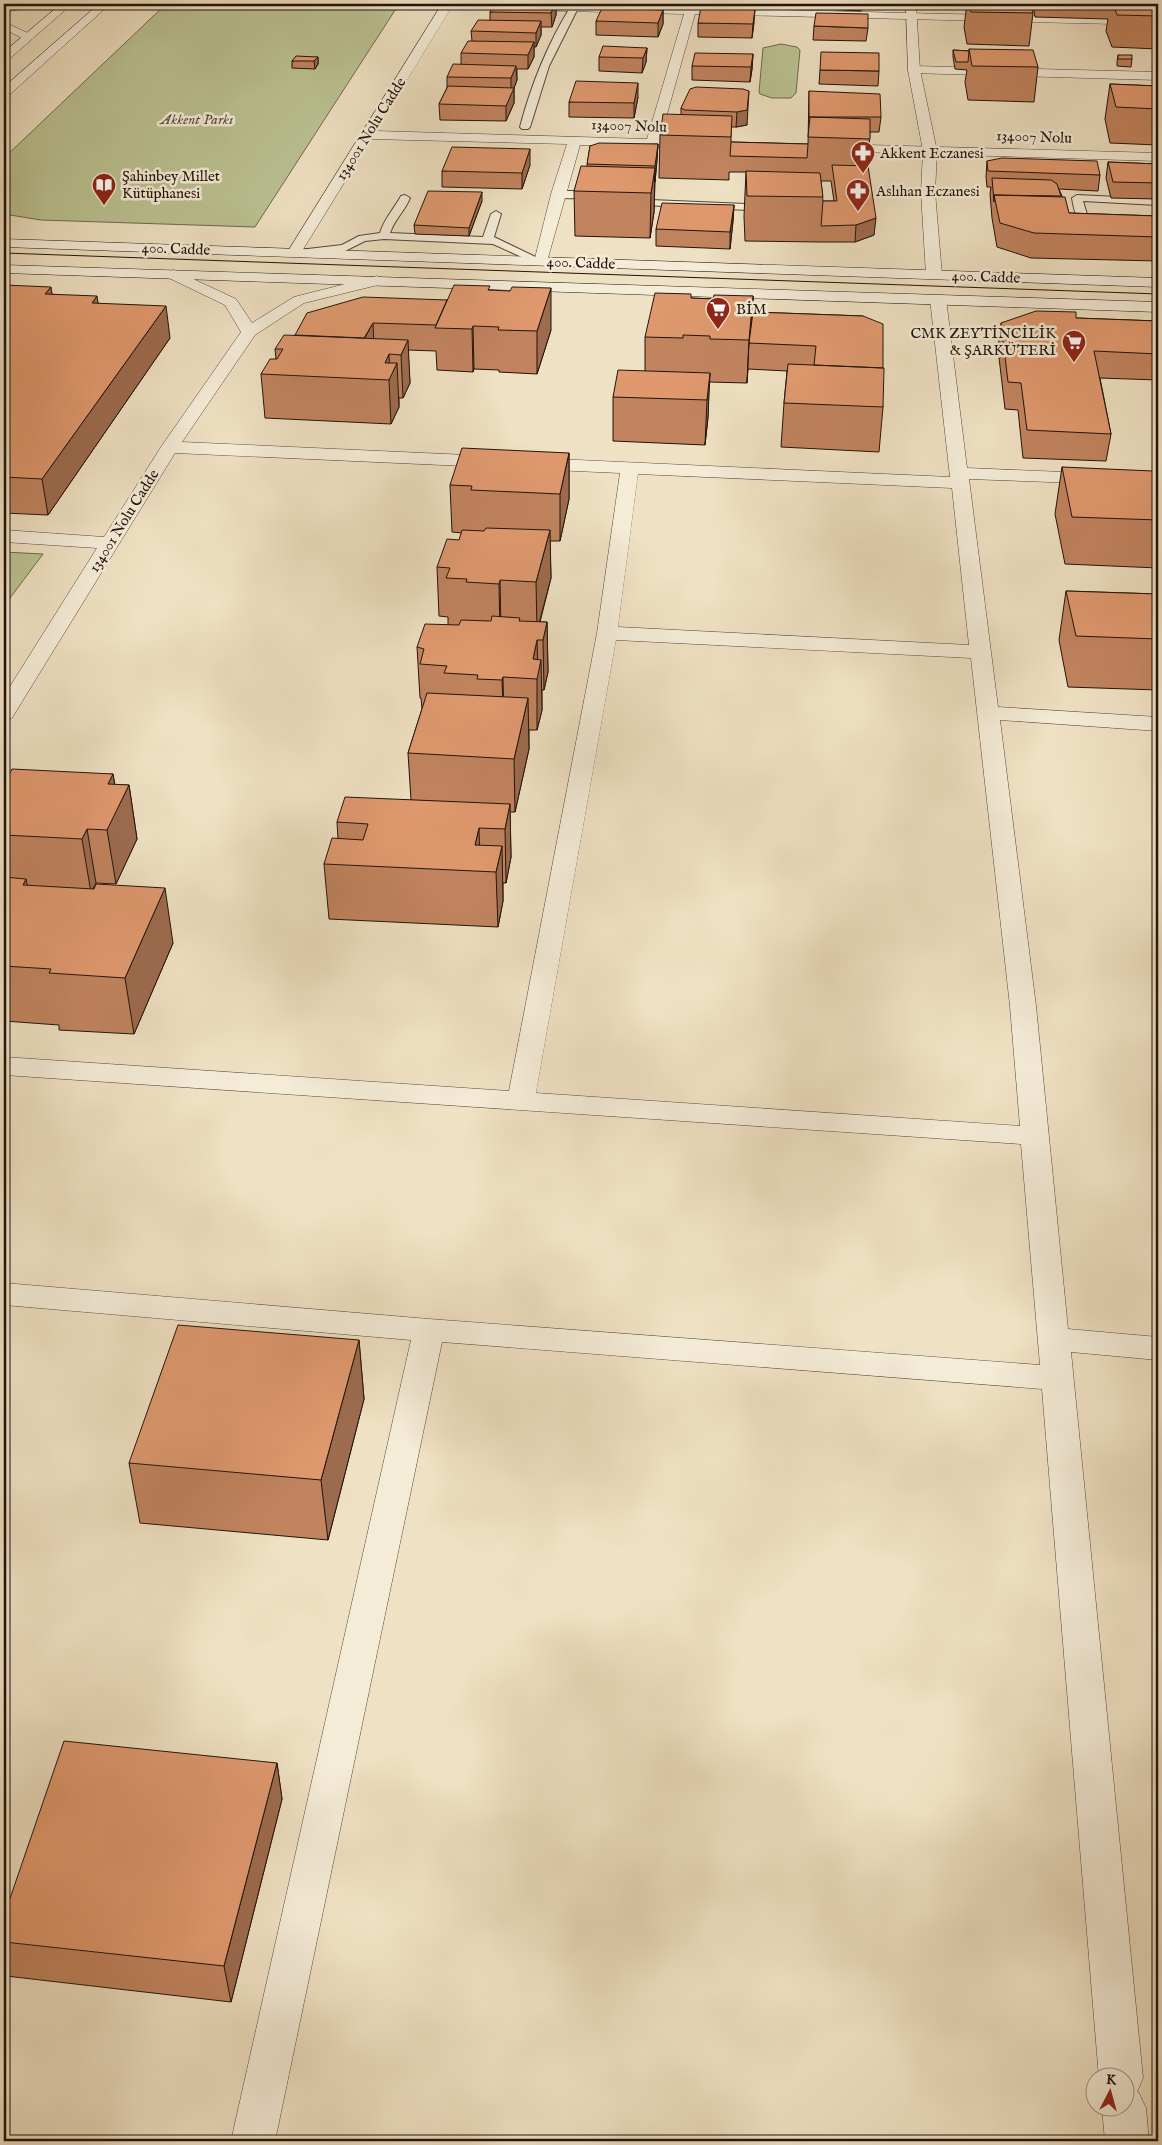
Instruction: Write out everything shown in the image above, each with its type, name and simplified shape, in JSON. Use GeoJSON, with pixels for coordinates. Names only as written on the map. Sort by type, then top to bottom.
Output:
{"type":"FeatureCollection","features":[{"type":"Feature","properties":{"kind":"street"},"geometry":{"type":"LineString","coordinates":[[4,9],[34,4]]}},
{"type":"Feature","properties":{"kind":"street"},"geometry":{"type":"LineString","coordinates":[[4,58],[67,4]]}},
{"type":"Feature","properties":{"kind":"street"},"geometry":{"type":"LineString","coordinates":[[4,93],[105,4]]}},
{"type":"Feature","properties":{"kind":"street"},"geometry":{"type":"LineString","coordinates":[[447,5],[574,8],[691,7],[911,10],[1158,22]]}},
{"type":"Feature","properties":{"kind":"street","name":"134001 Nolu Cadde"},"geometry":{"type":"LineString","coordinates":[[294,253],[447,5]]}},
{"type":"Feature","properties":{"kind":"street"},"geometry":{"type":"LineString","coordinates":[[652,143],[691,7]]}},
{"type":"Feature","properties":{"kind":"street"},"geometry":{"type":"LineString","coordinates":[[911,10],[914,70],[930,151],[928,192],[934,275]]}},
{"type":"Feature","properties":{"kind":"street"},"geometry":{"type":"LineString","coordinates":[[4,14],[19,14]]}},
{"type":"Feature","properties":{"kind":"street"},"geometry":{"type":"LineString","coordinates":[[4,25],[9,31],[28,37]]}},
{"type":"Feature","properties":{"kind":"street"},"geometry":{"type":"LineString","coordinates":[[914,70],[1158,76]]}},
{"type":"Feature","properties":{"kind":"street","name":"134007 Nolu"},"geometry":{"type":"LineString","coordinates":[[368,135],[712,145]]}},
{"type":"Feature","properties":{"kind":"street"},"geometry":{"type":"LineString","coordinates":[[541,262],[558,194],[575,141]]}},
{"type":"Feature","properties":{"kind":"street","name":"134007 Nolu"},"geometry":{"type":"LineString","coordinates":[[821,148],[1158,157]]}},
{"type":"Feature","properties":{"kind":"street","name":"400. Cadde"},"geometry":{"type":"LineString","coordinates":[[4,243],[1158,283]]}},
{"type":"Feature","properties":{"kind":"street","name":"400. Cadde"},"geometry":{"type":"LineString","coordinates":[[4,269],[1158,307]]}},
{"type":"Feature","properties":{"kind":"street"},"geometry":{"type":"LineString","coordinates":[[174,275],[231,302],[250,332]]}},
{"type":"Feature","properties":{"kind":"street","name":"134001 Nolu Cadde"},"geometry":{"type":"LineString","coordinates":[[4,713],[170,447],[250,332],[299,300],[377,281]]}},
{"type":"Feature","properties":{"kind":"street"},"geometry":{"type":"LineString","coordinates":[[938,299],[964,485],[980,652],[1023,1006],[1120,2068]]}},
{"type":"Feature","properties":{"kind":"street"},"geometry":{"type":"LineString","coordinates":[[170,447],[964,485],[1158,481]]}},
{"type":"Feature","properties":{"kind":"street"},"geometry":{"type":"LineString","coordinates":[[521,1101],[607,633],[630,469]]}},
{"type":"Feature","properties":{"kind":"street"},"geometry":{"type":"LineString","coordinates":[[4,536],[110,543]]}},
{"type":"Feature","properties":{"kind":"street"},"geometry":{"type":"LineString","coordinates":[[607,633],[980,652]]}},
{"type":"Feature","properties":{"kind":"street"},"geometry":{"type":"LineString","coordinates":[[988,713],[1158,724]]}},
{"type":"Feature","properties":{"kind":"street"},"geometry":{"type":"LineString","coordinates":[[4,1066],[1035,1136]]}},
{"type":"Feature","properties":{"kind":"street"},"geometry":{"type":"LineString","coordinates":[[4,1294],[429,1330],[1057,1378]]}},
{"type":"Feature","properties":{"kind":"street"},"geometry":{"type":"LineString","coordinates":[[253,2141],[429,1330]]}},
{"type":"Feature","properties":{"kind":"street"},"geometry":{"type":"LineString","coordinates":[[1054,1339],[1158,1348]]}},
{"type":"Feature","properties":{"kind":"street"},"geometry":{"type":"LineString","coordinates":[[1125,2118],[1127,2141]]}},
{"type":"Feature","properties":{"kind":"lane"},"geometry":{"type":"LineString","coordinates":[[525,126],[531,99],[565,23],[574,8]]}},
{"type":"Feature","properties":{"kind":"lane"},"geometry":{"type":"LineString","coordinates":[[558,194],[587,194],[598,189],[608,189]]}},
{"type":"Feature","properties":{"kind":"lane"},"geometry":{"type":"LineString","coordinates":[[587,194],[589,200],[598,201]]}},
{"type":"Feature","properties":{"kind":"lane"},"geometry":{"type":"LineString","coordinates":[[384,236],[389,220],[399,211],[405,198]]}},
{"type":"Feature","properties":{"kind":"lane"},"geometry":{"type":"LineString","coordinates":[[1110,230],[1091,230],[1084,223],[1078,198],[1158,202]]}},
{"type":"Feature","properties":{"kind":"lane"},"geometry":{"type":"LineString","coordinates":[[616,201],[783,208]]}},
{"type":"Feature","properties":{"kind":"lane"},"geometry":{"type":"LineString","coordinates":[[496,214],[488,238],[541,262]]}},
{"type":"Feature","properties":{"kind":"lane"},"geometry":{"type":"LineString","coordinates":[[294,253],[345,248],[363,238],[384,236],[494,241]]}},
{"type":"Feature","properties":{"kind":"green space","name":"Akkent Parkı"},"geometry":{"type":"Polygon","coordinates":[[[166,4],[399,4],[255,227],[41,220],[4,214],[4,158],[166,4]]]}},
{"type":"Feature","properties":{"kind":"green space"},"geometry":{"type":"Polygon","coordinates":[[[781,44],[797,47],[800,50],[796,93],[791,98],[772,98],[759,92],[763,48],[781,44]]]}},
{"type":"Feature","properties":{"kind":"green space"},"geometry":{"type":"Polygon","coordinates":[[[4,552],[43,554],[4,606],[4,552]]]}},
{"type":"Feature","properties":{"kind":"building"},"geometry":{"type":"Polygon","coordinates":[[[494,4],[555,4],[551,13],[490,12],[494,4]]]}},
{"type":"Feature","properties":{"kind":"building"},"geometry":{"type":"Polygon","coordinates":[[[969,4],[1030,4],[1033,13],[971,12],[969,4]]]}},
{"type":"Feature","properties":{"kind":"building"},"geometry":{"type":"Polygon","coordinates":[[[1113,4],[1158,4],[1158,16],[1117,15],[1113,4]]]}},
{"type":"Feature","properties":{"kind":"building"},"geometry":{"type":"Polygon","coordinates":[[[701,7],[755,9],[753,24],[698,23],[701,7]]]}},
{"type":"Feature","properties":{"kind":"building"},"geometry":{"type":"Polygon","coordinates":[[[602,8],[663,10],[658,23],[596,21],[602,8]]]}},
{"type":"Feature","properties":{"kind":"building"},"geometry":{"type":"Polygon","coordinates":[[[816,13],[868,14],[868,28],[814,26],[816,13]]]}},
{"type":"Feature","properties":{"kind":"building"},"geometry":{"type":"Polygon","coordinates":[[[478,20],[541,21],[536,33],[471,31],[478,20]]]}},
{"type":"Feature","properties":{"kind":"building"},"geometry":{"type":"Polygon","coordinates":[[[468,41],[534,42],[528,55],[461,53],[468,41]]]}},
{"type":"Feature","properties":{"kind":"building"},"geometry":{"type":"Polygon","coordinates":[[[603,46],[647,48],[643,58],[599,57],[603,46]]]}},
{"type":"Feature","properties":{"kind":"building"},"geometry":{"type":"Polygon","coordinates":[[[969,49],[1033,50],[1038,67],[972,66],[969,49]]]}},
{"type":"Feature","properties":{"kind":"building"},"geometry":{"type":"Polygon","coordinates":[[[953,50],[969,51],[968,62],[956,62],[953,50]]]}},
{"type":"Feature","properties":{"kind":"building"},"geometry":{"type":"Polygon","coordinates":[[[821,52],[879,53],[879,71],[820,70],[821,52]]]}},
{"type":"Feature","properties":{"kind":"building"},"geometry":{"type":"Polygon","coordinates":[[[695,53],[753,54],[751,67],[692,66],[695,53]]]}},
{"type":"Feature","properties":{"kind":"building"},"geometry":{"type":"Polygon","coordinates":[[[1118,55],[1132,55],[1132,59],[1118,59],[1118,55]]]}},
{"type":"Feature","properties":{"kind":"building"},"geometry":{"type":"Polygon","coordinates":[[[296,56],[318,57],[314,61],[292,61],[296,56]]]}},
{"type":"Feature","properties":{"kind":"building"},"geometry":{"type":"Polygon","coordinates":[[[453,64],[516,66],[511,78],[447,77],[453,64]]]}},
{"type":"Feature","properties":{"kind":"building"},"geometry":{"type":"Polygon","coordinates":[[[576,81],[638,83],[634,103],[569,102],[576,81]]]}},
{"type":"Feature","properties":{"kind":"building"},"geometry":{"type":"Polygon","coordinates":[[[1110,84],[1158,86],[1158,109],[1116,107],[1110,84]]]}},
{"type":"Feature","properties":{"kind":"building"},"geometry":{"type":"Polygon","coordinates":[[[448,86],[514,88],[506,106],[439,104],[448,86]]]}},
{"type":"Feature","properties":{"kind":"building"},"geometry":{"type":"Polygon","coordinates":[[[696,87],[743,89],[749,91],[747,110],[737,112],[685,110],[681,108],[690,89],[696,87]]]}},
{"type":"Feature","properties":{"kind":"building"},"geometry":{"type":"Polygon","coordinates":[[[809,91],[880,94],[881,117],[809,117],[809,91]]]}},
{"type":"Feature","properties":{"kind":"building"},"geometry":{"type":"Polygon","coordinates":[[[663,114],[732,116],[731,137],[660,135],[663,114]]]}},
{"type":"Feature","properties":{"kind":"building"},"geometry":{"type":"Polygon","coordinates":[[[810,117],[870,119],[870,139],[808,137],[810,117]]]}},
{"type":"Feature","properties":{"kind":"building"},"geometry":{"type":"Polygon","coordinates":[[[731,142],[808,144],[807,158],[730,156],[731,142]]]}},
{"type":"Feature","properties":{"kind":"building"},"geometry":{"type":"Polygon","coordinates":[[[599,143],[658,144],[655,166],[587,164],[590,146],[599,143]]]}},
{"type":"Feature","properties":{"kind":"building"},"geometry":{"type":"Polygon","coordinates":[[[452,147],[530,149],[522,173],[442,171],[452,147]]]}},
{"type":"Feature","properties":{"kind":"building"},"geometry":{"type":"Polygon","coordinates":[[[1002,158],[1097,161],[1100,175],[988,171],[987,161],[1002,158]]]}},
{"type":"Feature","properties":{"kind":"building"},"geometry":{"type":"Polygon","coordinates":[[[1108,162],[1158,164],[1158,183],[1113,182],[1108,162]]]}},
{"type":"Feature","properties":{"kind":"building"},"geometry":{"type":"Polygon","coordinates":[[[832,165],[868,166],[876,218],[856,225],[821,226],[823,201],[837,201],[832,165]]]}},
{"type":"Feature","properties":{"kind":"building"},"geometry":{"type":"Polygon","coordinates":[[[581,166],[655,168],[651,193],[574,191],[581,166]]]}},
{"type":"Feature","properties":{"kind":"building"},"geometry":{"type":"Polygon","coordinates":[[[746,171],[820,173],[823,197],[747,196],[746,171]]]}},
{"type":"Feature","properties":{"kind":"building"},"geometry":{"type":"Polygon","coordinates":[[[992,178],[1051,180],[1057,184],[1061,196],[994,195],[994,202],[992,178]]]}},
{"type":"Feature","properties":{"kind":"building"},"geometry":{"type":"Polygon","coordinates":[[[428,191],[482,192],[469,228],[414,225],[428,191]]]}},
{"type":"Feature","properties":{"kind":"building"},"geometry":{"type":"Polygon","coordinates":[[[994,195],[1065,197],[1069,213],[1158,216],[1158,237],[1034,233],[1000,223],[994,195]]]}},
{"type":"Feature","properties":{"kind":"building"},"geometry":{"type":"Polygon","coordinates":[[[662,203],[734,205],[730,232],[656,229],[662,203]]]}},
{"type":"Feature","properties":{"kind":"building"},"geometry":{"type":"Polygon","coordinates":[[[4,285],[51,287],[45,294],[97,296],[92,303],[166,306],[42,479],[4,477],[4,285]]]}},
{"type":"Feature","properties":{"kind":"building"},"geometry":{"type":"Polygon","coordinates":[[[454,285],[490,286],[488,290],[510,291],[512,287],[551,288],[537,331],[498,330],[499,327],[473,326],[472,329],[435,328],[454,285]]]}},
{"type":"Feature","properties":{"kind":"building"},"geometry":{"type":"Polygon","coordinates":[[[655,293],[691,294],[691,298],[713,299],[714,295],[753,296],[749,340],[710,339],[710,336],[683,335],[683,338],[645,337],[655,293]]]}},
{"type":"Feature","properties":{"kind":"building"},"geometry":{"type":"Polygon","coordinates":[[[363,297],[447,300],[436,325],[373,323],[364,338],[295,335],[307,313],[363,297]]]}},
{"type":"Feature","properties":{"kind":"building"},"geometry":{"type":"Polygon","coordinates":[[[1036,311],[1076,312],[1076,318],[1158,321],[1158,354],[1094,351],[1111,434],[1027,430],[1021,383],[1008,382],[1001,323],[1036,311]]]}},
{"type":"Feature","properties":{"kind":"building"},"geometry":{"type":"Polygon","coordinates":[[[753,312],[863,316],[883,324],[883,368],[814,365],[816,346],[749,343],[753,312]]]}},
{"type":"Feature","properties":{"kind":"building"},"geometry":{"type":"Polygon","coordinates":[[[284,335],[408,340],[401,355],[389,354],[385,363],[397,363],[389,380],[261,374],[270,359],[277,359],[283,349],[275,349],[284,335]]]}},
{"type":"Feature","properties":{"kind":"building"},"geometry":{"type":"Polygon","coordinates":[[[788,364],[884,368],[883,407],[784,403],[788,364]]]}},
{"type":"Feature","properties":{"kind":"building"},"geometry":{"type":"Polygon","coordinates":[[[618,370],[710,373],[707,400],[613,397],[618,370]]]}},
{"type":"Feature","properties":{"kind":"building"},"geometry":{"type":"Polygon","coordinates":[[[462,448],[569,453],[560,494],[471,490],[472,486],[450,485],[462,448]]]}},
{"type":"Feature","properties":{"kind":"building"},"geometry":{"type":"Polygon","coordinates":[[[1062,467],[1153,471],[1158,489],[1158,520],[1072,517],[1062,467]]]}},
{"type":"Feature","properties":{"kind":"building"},"geometry":{"type":"Polygon","coordinates":[[[486,528],[550,530],[536,582],[500,580],[499,584],[466,582],[467,579],[446,578],[450,568],[437,567],[447,539],[459,540],[462,530],[484,531],[486,528]]]}},
{"type":"Feature","properties":{"kind":"building"},"geometry":{"type":"Polygon","coordinates":[[[1066,591],[1158,594],[1158,639],[1076,636],[1066,591]]]}},
{"type":"Feature","properties":{"kind":"building"},"geometry":{"type":"Polygon","coordinates":[[[492,616],[520,618],[519,621],[547,622],[543,640],[537,640],[533,659],[541,660],[537,679],[503,677],[502,680],[477,679],[478,675],[444,673],[447,666],[420,664],[424,649],[417,647],[425,624],[459,625],[461,620],[491,621],[492,616]]]}},
{"type":"Feature","properties":{"kind":"building"},"geometry":{"type":"Polygon","coordinates":[[[427,693],[528,698],[514,759],[408,753],[427,693]]]}},
{"type":"Feature","properties":{"kind":"building"},"geometry":{"type":"Polygon","coordinates":[[[12,769],[113,774],[108,784],[129,785],[107,830],[87,829],[82,839],[4,835],[4,784],[12,769]]]}},
{"type":"Feature","properties":{"kind":"building"},"geometry":{"type":"Polygon","coordinates":[[[345,797],[510,804],[505,829],[479,828],[475,845],[502,846],[496,872],[324,864],[332,838],[363,840],[368,824],[337,822],[345,797]]]}},
{"type":"Feature","properties":{"kind":"building"},"geometry":{"type":"Polygon","coordinates":[[[4,877],[26,879],[23,885],[94,889],[96,884],[165,888],[125,978],[49,973],[51,969],[4,966],[4,877]]]}},
{"type":"Feature","properties":{"kind":"building"},"geometry":{"type":"Polygon","coordinates":[[[178,1325],[359,1340],[321,1480],[129,1463],[178,1325]]]}},
{"type":"Feature","properties":{"kind":"building"},"geometry":{"type":"Polygon","coordinates":[[[64,1741],[277,1763],[224,1966],[4,1942],[4,1916],[64,1741]]]}},
{"type":"Feature","properties":{"kind":"tram line"},"geometry":{"type":"LineString","coordinates":[[4,253],[1158,294]]}},
{"type":"Feature","properties":{"kind":"place","name":"Akkent Eczanesi"},"geometry":{"type":"Point","coordinates":[863,174]}},
{"type":"Feature","properties":{"kind":"place","name":"Şahinbey Millet Kütüphanesi"},"geometry":{"type":"Point","coordinates":[104,206]}},
{"type":"Feature","properties":{"kind":"place","name":"Aslıhan Eczanesi"},"geometry":{"type":"Point","coordinates":[858,212]}},
{"type":"Feature","properties":{"kind":"place","name":"BİM"},"geometry":{"type":"Point","coordinates":[718,330]}},
{"type":"Feature","properties":{"kind":"place","name":"CMK ZEYTİNCİLİK & ŞARKÜTERİ"},"geometry":{"type":"Point","coordinates":[1074,363]}}]}
